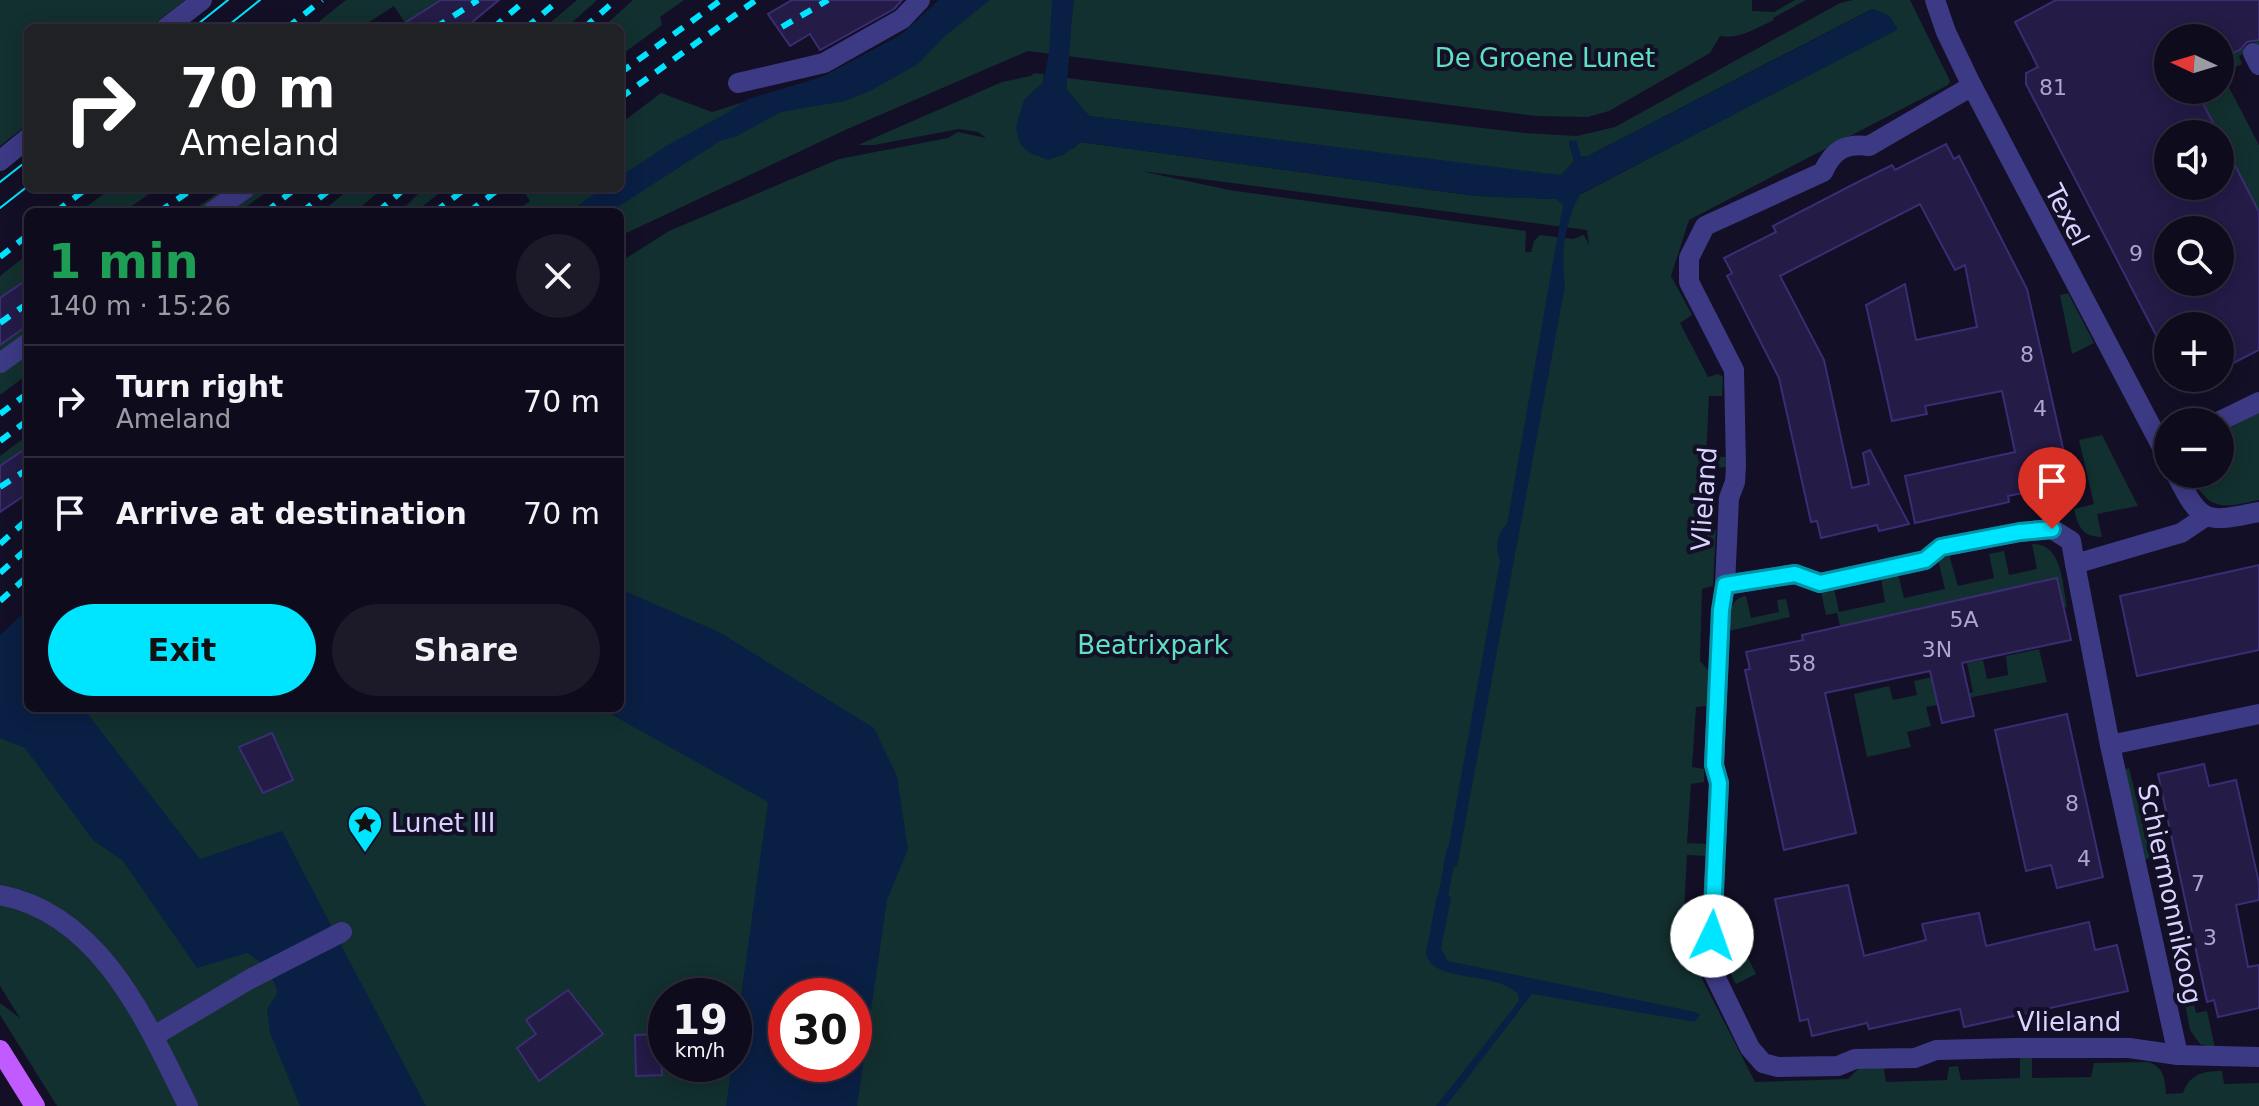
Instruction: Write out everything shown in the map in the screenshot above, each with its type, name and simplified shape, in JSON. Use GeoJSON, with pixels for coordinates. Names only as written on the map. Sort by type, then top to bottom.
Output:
{"type":"FeatureCollection","features":[{"type":"Feature","properties":{"kind":"main road"},"geometry":{"type":"LineString","coordinates":[[0,1050],[35,1106]]}},
{"type":"Feature","properties":{"kind":"street"},"geometry":{"type":"LineString","coordinates":[[171,24],[202,0]]}},
{"type":"Feature","properties":{"kind":"street"},"geometry":{"type":"LineString","coordinates":[[738,83],[824,63],[902,19],[920,0]]}},
{"type":"Feature","properties":{"kind":"street","name":"Texel"},"geometry":{"type":"LineString","coordinates":[[1935,0],[1946,32],[1972,86],[2154,429]]}},
{"type":"Feature","properties":{"kind":"street","name":"Vlieland"},"geometry":{"type":"LineString","coordinates":[[1972,86],[1869,146],[1851,144],[1841,149],[1830,157],[1823,172],[1705,226],[1689,258],[1689,282],[1734,370],[1736,466],[1735,482],[1729,498],[1721,610],[1714,765],[1719,783],[1710,966],[1750,1048],[1763,1063],[1778,1067],[1838,1066],[1855,1059],[1915,1058],[1936,1050],[2015,1048],[2129,1048],[2178,1055],[2259,1057]]}},
{"type":"Feature","properties":{"kind":"street"},"geometry":{"type":"LineString","coordinates":[[0,161],[24,141]]}},
{"type":"Feature","properties":{"kind":"street"},"geometry":{"type":"LineString","coordinates":[[218,208],[240,192]]}},
{"type":"Feature","properties":{"kind":"street"},"geometry":{"type":"LineString","coordinates":[[0,363],[24,346]]}},
{"type":"Feature","properties":{"kind":"street"},"geometry":{"type":"LineString","coordinates":[[2234,414],[2259,402]]}},
{"type":"Feature","properties":{"kind":"street"},"geometry":{"type":"LineString","coordinates":[[2183,488],[2192,506],[2205,517],[2219,520],[2259,512]]}},
{"type":"Feature","properties":{"kind":"street"},"geometry":{"type":"LineString","coordinates":[[2075,564],[2181,533],[2205,517]]}},
{"type":"Feature","properties":{"kind":"street","name":"Schiermonnikoog"},"geometry":{"type":"LineString","coordinates":[[1725,585],[1795,574],[1820,583],[1925,560],[1941,547],[2020,532],[2052,529],[2071,541],[2110,745],[2178,1055]]}},
{"type":"Feature","properties":{"kind":"street"},"geometry":{"type":"LineString","coordinates":[[2110,745],[2259,714]]}},
{"type":"Feature","properties":{"kind":"street"},"geometry":{"type":"LineString","coordinates":[[0,895],[26,900],[72,926],[112,969],[154,1036],[188,1106]]}},
{"type":"Feature","properties":{"kind":"street"},"geometry":{"type":"LineString","coordinates":[[154,1036],[250,979],[342,932]]}},
{"type":"Feature","properties":{"kind":"green space"},"geometry":{"type":"Polygon","coordinates":[[[0,0],[185,0],[154,24],[24,24],[24,127],[0,146],[0,0]]]}},
{"type":"Feature","properties":{"kind":"green space"},"geometry":{"type":"Polygon","coordinates":[[[346,0],[441,0],[405,23],[394,6],[366,24],[316,24],[346,0]]]}},
{"type":"Feature","properties":{"kind":"green space"},"geometry":{"type":"Polygon","coordinates":[[[577,0],[597,0],[570,24],[549,24],[577,0]]]}},
{"type":"Feature","properties":{"kind":"green space"},"geometry":{"type":"Polygon","coordinates":[[[633,0],[684,0],[660,17],[662,25],[624,53],[624,24],[606,24],[633,0]]]}},
{"type":"Feature","properties":{"kind":"green space","name":"De Groene Lunet"},"geometry":{"type":"Polygon","coordinates":[[[939,0],[1752,0],[1752,11],[1774,12],[1795,0],[1806,0],[1747,32],[1720,36],[1710,53],[1609,111],[1588,117],[1536,116],[1028,51],[843,131],[624,234],[624,208],[520,208],[530,201],[526,192],[624,192],[624,121],[661,93],[712,112],[822,77],[901,35],[939,0]]]}},
{"type":"Feature","properties":{"kind":"green space","name":"Beatrixpark"},"geometry":{"type":"Polygon","coordinates":[[[1853,0],[1910,0],[1950,81],[1948,85],[1689,220],[1671,276],[1692,315],[1680,323],[1708,377],[1718,374],[1723,377],[1722,396],[1709,396],[1706,456],[1727,457],[1728,467],[1705,468],[1702,528],[1716,531],[1713,586],[1702,589],[1700,661],[1709,671],[1707,706],[1696,707],[1692,767],[1704,769],[1704,782],[1691,784],[1687,843],[1709,844],[1708,856],[1687,855],[1684,914],[1698,917],[1696,967],[1755,1082],[1848,1079],[1858,1069],[1884,1068],[1886,1082],[1947,1080],[1949,1067],[1958,1066],[1961,1080],[2020,1078],[2020,1057],[2032,1057],[2032,1078],[2091,1077],[2094,1063],[2148,1062],[2160,1070],[2166,1094],[2183,1093],[2189,1082],[2198,1075],[2222,1071],[2224,1084],[2259,1083],[2259,1106],[57,1106],[0,1015],[0,1003],[20,1018],[0,986],[0,658],[24,701],[24,712],[624,712],[624,259],[669,231],[839,159],[948,138],[958,132],[986,138],[978,132],[959,129],[874,145],[858,145],[1002,82],[1034,73],[1044,74],[1043,83],[1024,100],[1072,149],[1080,142],[1476,196],[1556,199],[1581,194],[1897,29],[1890,17],[1872,9],[1588,156],[1581,157],[1569,142],[1574,161],[1561,176],[1089,116],[1066,89],[1067,78],[1524,133],[1577,136],[1615,127],[1840,3],[1853,0]],[[1141,171],[1229,190],[1526,231],[1525,252],[1531,252],[1534,241],[1540,235],[1573,239],[1584,235],[1589,245],[1587,230],[1141,171]]]}},
{"type":"Feature","properties":{"kind":"green space"},"geometry":{"type":"Polygon","coordinates":[[[2259,40],[2259,46],[2239,56],[2242,64],[2234,68],[2234,53],[2259,40]]]}},
{"type":"Feature","properties":{"kind":"green space"},"geometry":{"type":"Polygon","coordinates":[[[2234,97],[2259,145],[2259,211],[2234,162],[2234,120],[2212,120],[2204,104],[2234,104],[2234,97]]]}},
{"type":"Feature","properties":{"kind":"green space"},"geometry":{"type":"Polygon","coordinates":[[[106,192],[152,192],[129,208],[85,208],[106,192]]]}},
{"type":"Feature","properties":{"kind":"green space"},"geometry":{"type":"Polygon","coordinates":[[[219,192],[267,192],[244,208],[196,208],[219,192]]]}},
{"type":"Feature","properties":{"kind":"green space"},"geometry":{"type":"Polygon","coordinates":[[[346,192],[378,192],[360,208],[326,208],[346,192]]]}},
{"type":"Feature","properties":{"kind":"green space"},"geometry":{"type":"Polygon","coordinates":[[[420,192],[441,192],[420,208],[404,208],[420,192]]]}},
{"type":"Feature","properties":{"kind":"green space"},"geometry":{"type":"Polygon","coordinates":[[[24,257],[24,282],[0,298],[0,276],[24,257]]]}},
{"type":"Feature","properties":{"kind":"green space"},"geometry":{"type":"Polygon","coordinates":[[[2068,293],[2094,343],[2072,354],[2060,295],[2068,293]]]}},
{"type":"Feature","properties":{"kind":"green space"},"geometry":{"type":"Polygon","coordinates":[[[24,328],[24,377],[0,395],[0,345],[24,328]]]}},
{"type":"Feature","properties":{"kind":"green space"},"geometry":{"type":"Polygon","coordinates":[[[2259,414],[2259,500],[2235,505],[2218,504],[2210,501],[2199,488],[2234,488],[2234,426],[2259,414]]]}},
{"type":"Feature","properties":{"kind":"green space"},"geometry":{"type":"Polygon","coordinates":[[[2102,435],[2138,506],[2097,514],[2102,537],[2085,533],[2074,509],[2094,504],[2079,440],[2102,435]]]}},
{"type":"Feature","properties":{"kind":"green space"},"geometry":{"type":"Polygon","coordinates":[[[24,438],[24,451],[0,466],[0,456],[24,438]]]}},
{"type":"Feature","properties":{"kind":"green space"},"geometry":{"type":"Polygon","coordinates":[[[2032,544],[2042,545],[2055,557],[2067,607],[2063,608],[2057,578],[1840,626],[1837,613],[1826,615],[1821,591],[1834,588],[1839,612],[1885,602],[1881,578],[1898,574],[1904,598],[1945,589],[1938,559],[1949,555],[1958,586],[1994,578],[1989,554],[2004,551],[2009,575],[2037,569],[2032,544]]]}},
{"type":"Feature","properties":{"kind":"green space"},"geometry":{"type":"Polygon","coordinates":[[[1746,596],[1751,618],[1779,612],[1777,600],[1786,599],[1790,617],[1729,631],[1733,604],[1746,596]]]}},
{"type":"Feature","properties":{"kind":"green space"},"geometry":{"type":"Polygon","coordinates":[[[2039,649],[2047,682],[1968,698],[1967,694],[1973,692],[1967,663],[1983,660],[1987,679],[2008,675],[2006,656],[2039,649]]]}},
{"type":"Feature","properties":{"kind":"green space"},"geometry":{"type":"Polygon","coordinates":[[[1941,675],[1955,702],[1926,707],[1931,726],[1907,732],[1911,747],[1867,757],[1854,694],[1889,686],[1893,700],[1917,695],[1914,681],[1941,675]]]}},
{"type":"Feature","properties":{"kind":"green space"},"geometry":{"type":"Polygon","coordinates":[[[2129,768],[2151,857],[2143,861],[2122,770],[2129,768]]]}},
{"type":"Feature","properties":{"kind":"green space"},"geometry":{"type":"Polygon","coordinates":[[[1725,936],[1748,937],[1747,956],[1756,974],[1736,984],[1724,961],[1725,936]]]}},
{"type":"Feature","properties":{"kind":"green space"},"geometry":{"type":"Polygon","coordinates":[[[2189,982],[2196,1013],[2207,1011],[2215,1048],[2200,1044],[2190,1030],[2181,983],[2189,982]]]}},
{"type":"Feature","properties":{"kind":"water"},"geometry":{"type":"Polygon","coordinates":[[[939,0],[990,0],[945,36],[918,64],[872,90],[845,101],[781,112],[737,136],[720,141],[616,208],[575,208],[597,192],[624,192],[624,174],[748,99],[822,77],[901,35],[939,0]]]}},
{"type":"Feature","properties":{"kind":"water"},"geometry":{"type":"Polygon","coordinates":[[[1052,0],[1074,0],[1066,89],[1089,116],[1561,175],[1574,161],[1569,141],[1576,140],[1581,156],[1588,156],[1873,9],[1890,16],[1897,30],[1580,194],[1565,238],[1565,286],[1457,867],[1445,866],[1500,560],[1498,540],[1507,524],[1563,205],[1556,199],[1476,196],[1080,142],[1063,155],[1048,160],[1030,153],[1021,145],[1016,127],[1024,100],[1043,83],[1049,53],[1052,0]]]}},
{"type":"Feature","properties":{"kind":"water"},"geometry":{"type":"Polygon","coordinates":[[[624,591],[719,632],[874,728],[897,776],[908,849],[887,900],[872,1003],[872,978],[768,978],[768,1082],[860,1082],[857,1106],[726,1106],[729,1082],[752,1082],[752,978],[744,978],[768,802],[607,712],[624,712],[624,591]]]}},
{"type":"Feature","properties":{"kind":"water"},"geometry":{"type":"Polygon","coordinates":[[[24,613],[24,712],[86,712],[200,859],[282,831],[332,927],[262,963],[247,953],[197,968],[123,861],[93,840],[25,748],[0,738],[0,635],[24,613]]]}},
{"type":"Feature","properties":{"kind":"water"},"geometry":{"type":"Polygon","coordinates":[[[1444,892],[1451,898],[1441,949],[1448,961],[1700,1014],[1695,1022],[1532,994],[1446,1106],[1436,1106],[1519,1001],[1518,994],[1509,987],[1451,973],[1430,963],[1426,953],[1437,895],[1444,892]]]}},
{"type":"Feature","properties":{"kind":"water"},"geometry":{"type":"Polygon","coordinates":[[[340,943],[426,1106],[300,1106],[270,1033],[267,1009],[278,992],[272,978],[340,943]]]}},
{"type":"Feature","properties":{"kind":"building"},"geometry":{"type":"Polygon","coordinates":[[[441,0],[499,0],[470,24],[403,24],[441,0]]]}},
{"type":"Feature","properties":{"kind":"building"},"geometry":{"type":"Polygon","coordinates":[[[792,0],[902,0],[894,9],[820,50],[810,34],[790,46],[768,14],[792,0]]]}},
{"type":"Feature","properties":{"kind":"building"},"geometry":{"type":"Polygon","coordinates":[[[2056,0],[2259,0],[2259,40],[2247,42],[2234,53],[2234,24],[2154,24],[2154,104],[2203,104],[2212,120],[2154,120],[2154,200],[2234,200],[2234,163],[2259,212],[2259,350],[2234,363],[2234,312],[2154,312],[2154,331],[2026,84],[2026,73],[2038,67],[2015,22],[2056,0]]]}},
{"type":"Feature","properties":{"kind":"building"},"geometry":{"type":"Polygon","coordinates":[[[1946,144],[1954,159],[1959,156],[2027,289],[2067,466],[2061,468],[2062,474],[2036,480],[2038,490],[2008,496],[2009,502],[1915,523],[1905,476],[2015,452],[2002,391],[1925,406],[1927,414],[1892,421],[1866,305],[1905,284],[1916,340],[1977,327],[1965,265],[1955,270],[1920,204],[1780,276],[1824,360],[1852,488],[1869,484],[1863,453],[1870,450],[1909,524],[1879,531],[1877,525],[1821,538],[1817,521],[1811,522],[1779,378],[1727,276],[1732,273],[1724,258],[1776,232],[1773,226],[1856,183],[1892,165],[1895,170],[1946,144]]]}},
{"type":"Feature","properties":{"kind":"building"},"geometry":{"type":"Polygon","coordinates":[[[24,282],[24,328],[0,345],[0,298],[24,282]]]}},
{"type":"Feature","properties":{"kind":"building"},"geometry":{"type":"Polygon","coordinates":[[[24,450],[24,496],[0,512],[0,466],[24,450]]]}},
{"type":"Feature","properties":{"kind":"building"},"geometry":{"type":"Polygon","coordinates":[[[2259,565],[2259,650],[2137,676],[2120,596],[2259,565]]]}},
{"type":"Feature","properties":{"kind":"building"},"geometry":{"type":"Polygon","coordinates":[[[2057,578],[2071,640],[1962,663],[1974,716],[1942,723],[1930,671],[1825,693],[1856,833],[1784,850],[1745,670],[1750,669],[1746,652],[1803,640],[1802,635],[2057,578]]]}},
{"type":"Feature","properties":{"kind":"building"},"geometry":{"type":"Polygon","coordinates":[[[2067,714],[2103,877],[2057,888],[2051,865],[2026,871],[1995,730],[2067,714]]]}},
{"type":"Feature","properties":{"kind":"building"},"geometry":{"type":"Polygon","coordinates":[[[272,733],[293,780],[263,793],[239,747],[272,733]]]}},
{"type":"Feature","properties":{"kind":"building"},"geometry":{"type":"Polygon","coordinates":[[[2204,764],[2209,786],[2236,780],[2259,883],[2259,900],[2236,905],[2248,967],[2259,965],[2259,1008],[2218,1017],[2214,1000],[2207,1002],[2158,774],[2204,764]]]}},
{"type":"Feature","properties":{"kind":"building"},"geometry":{"type":"Polygon","coordinates":[[[1848,885],[1864,956],[1926,940],[1922,924],[1979,913],[1986,946],[2089,922],[2095,950],[2117,945],[2128,991],[1964,1027],[1960,1009],[1869,1029],[1867,1023],[1812,1036],[1808,1019],[1800,1021],[1775,899],[1848,885]]]}},
{"type":"Feature","properties":{"kind":"building"},"geometry":{"type":"Polygon","coordinates":[[[568,990],[603,1034],[539,1081],[517,1048],[536,1034],[526,1020],[568,990]]]}},
{"type":"Feature","properties":{"kind":"building"},"geometry":{"type":"Polygon","coordinates":[[[648,1034],[648,1076],[636,1076],[635,1035],[648,1034]]]}},
{"type":"Feature","properties":{"kind":"waterway"},"geometry":{"type":"LineString","coordinates":[[1442,903],[1451,852]]}},
{"type":"Feature","properties":{"kind":"tram line"},"geometry":{"type":"LineString","coordinates":[[198,24],[228,0]]}},
{"type":"Feature","properties":{"kind":"tram line"},"geometry":{"type":"LineString","coordinates":[[230,24],[260,0]]}},
{"type":"Feature","properties":{"kind":"tram line"},"geometry":{"type":"LineString","coordinates":[[0,182],[24,163]]}},
{"type":"Feature","properties":{"kind":"tram line"},"geometry":{"type":"LineString","coordinates":[[0,208],[24,189]]}},
{"type":"Feature","properties":{"kind":"railway"},"geometry":{"type":"LineString","coordinates":[[292,24],[322,0]]}},
{"type":"Feature","properties":{"kind":"railway"},"geometry":{"type":"LineString","coordinates":[[441,24],[478,0]]}},
{"type":"Feature","properties":{"kind":"railway"},"geometry":{"type":"LineString","coordinates":[[498,24],[526,0]]}},
{"type":"Feature","properties":{"kind":"railway"},"geometry":{"type":"LineString","coordinates":[[531,24],[559,0]]}},
{"type":"Feature","properties":{"kind":"railway"},"geometry":{"type":"LineString","coordinates":[[589,24],[616,0]]}},
{"type":"Feature","properties":{"kind":"railway"},"geometry":{"type":"LineString","coordinates":[[624,70],[721,0]]}},
{"type":"Feature","properties":{"kind":"railway"},"geometry":{"type":"LineString","coordinates":[[624,95],[756,0]]}},
{"type":"Feature","properties":{"kind":"railway"},"geometry":{"type":"LineString","coordinates":[[782,27],[828,0]]}},
{"type":"Feature","properties":{"kind":"railway"},"geometry":{"type":"LineString","coordinates":[[61,208],[82,192]]}},
{"type":"Feature","properties":{"kind":"railway"},"geometry":{"type":"LineString","coordinates":[[165,208],[188,192]]}},
{"type":"Feature","properties":{"kind":"railway"},"geometry":{"type":"LineString","coordinates":[[271,208],[291,192]]}},
{"type":"Feature","properties":{"kind":"railway"},"geometry":{"type":"LineString","coordinates":[[307,208],[327,192]]}},
{"type":"Feature","properties":{"kind":"railway"},"geometry":{"type":"LineString","coordinates":[[382,208],[400,192]]}},
{"type":"Feature","properties":{"kind":"railway"},"geometry":{"type":"LineString","coordinates":[[440,208],[461,192]]}},
{"type":"Feature","properties":{"kind":"railway"},"geometry":{"type":"LineString","coordinates":[[474,208],[495,192]]}},
{"type":"Feature","properties":{"kind":"railway"},"geometry":{"type":"LineString","coordinates":[[0,257],[24,238]]}},
{"type":"Feature","properties":{"kind":"railway"},"geometry":{"type":"LineString","coordinates":[[0,323],[24,306]]}},
{"type":"Feature","properties":{"kind":"railway"},"geometry":{"type":"LineString","coordinates":[[0,414],[24,396]]}},
{"type":"Feature","properties":{"kind":"railway"},"geometry":{"type":"LineString","coordinates":[[0,441],[24,423]]}},
{"type":"Feature","properties":{"kind":"railway"},"geometry":{"type":"LineString","coordinates":[[0,487],[24,472]]}},
{"type":"Feature","properties":{"kind":"railway"},"geometry":{"type":"LineString","coordinates":[[0,544],[24,523]]}},
{"type":"Feature","properties":{"kind":"railway"},"geometry":{"type":"LineString","coordinates":[[0,573],[24,552]]}},
{"type":"Feature","properties":{"kind":"railway"},"geometry":{"type":"LineString","coordinates":[[0,601],[24,580]]}},
{"type":"Feature","properties":{"kind":"place","name":"Lunet III"},"geometry":{"type":"Point","coordinates":[365,854]}},
{"type":"Feature","properties":{"kind":"route"},"geometry":{"type":"LineString","coordinates":[[1712,936],[1719,783],[1714,765],[1721,610],[1725,585],[1795,574],[1820,583],[1925,560],[1941,547],[2052,529]]}}]}
